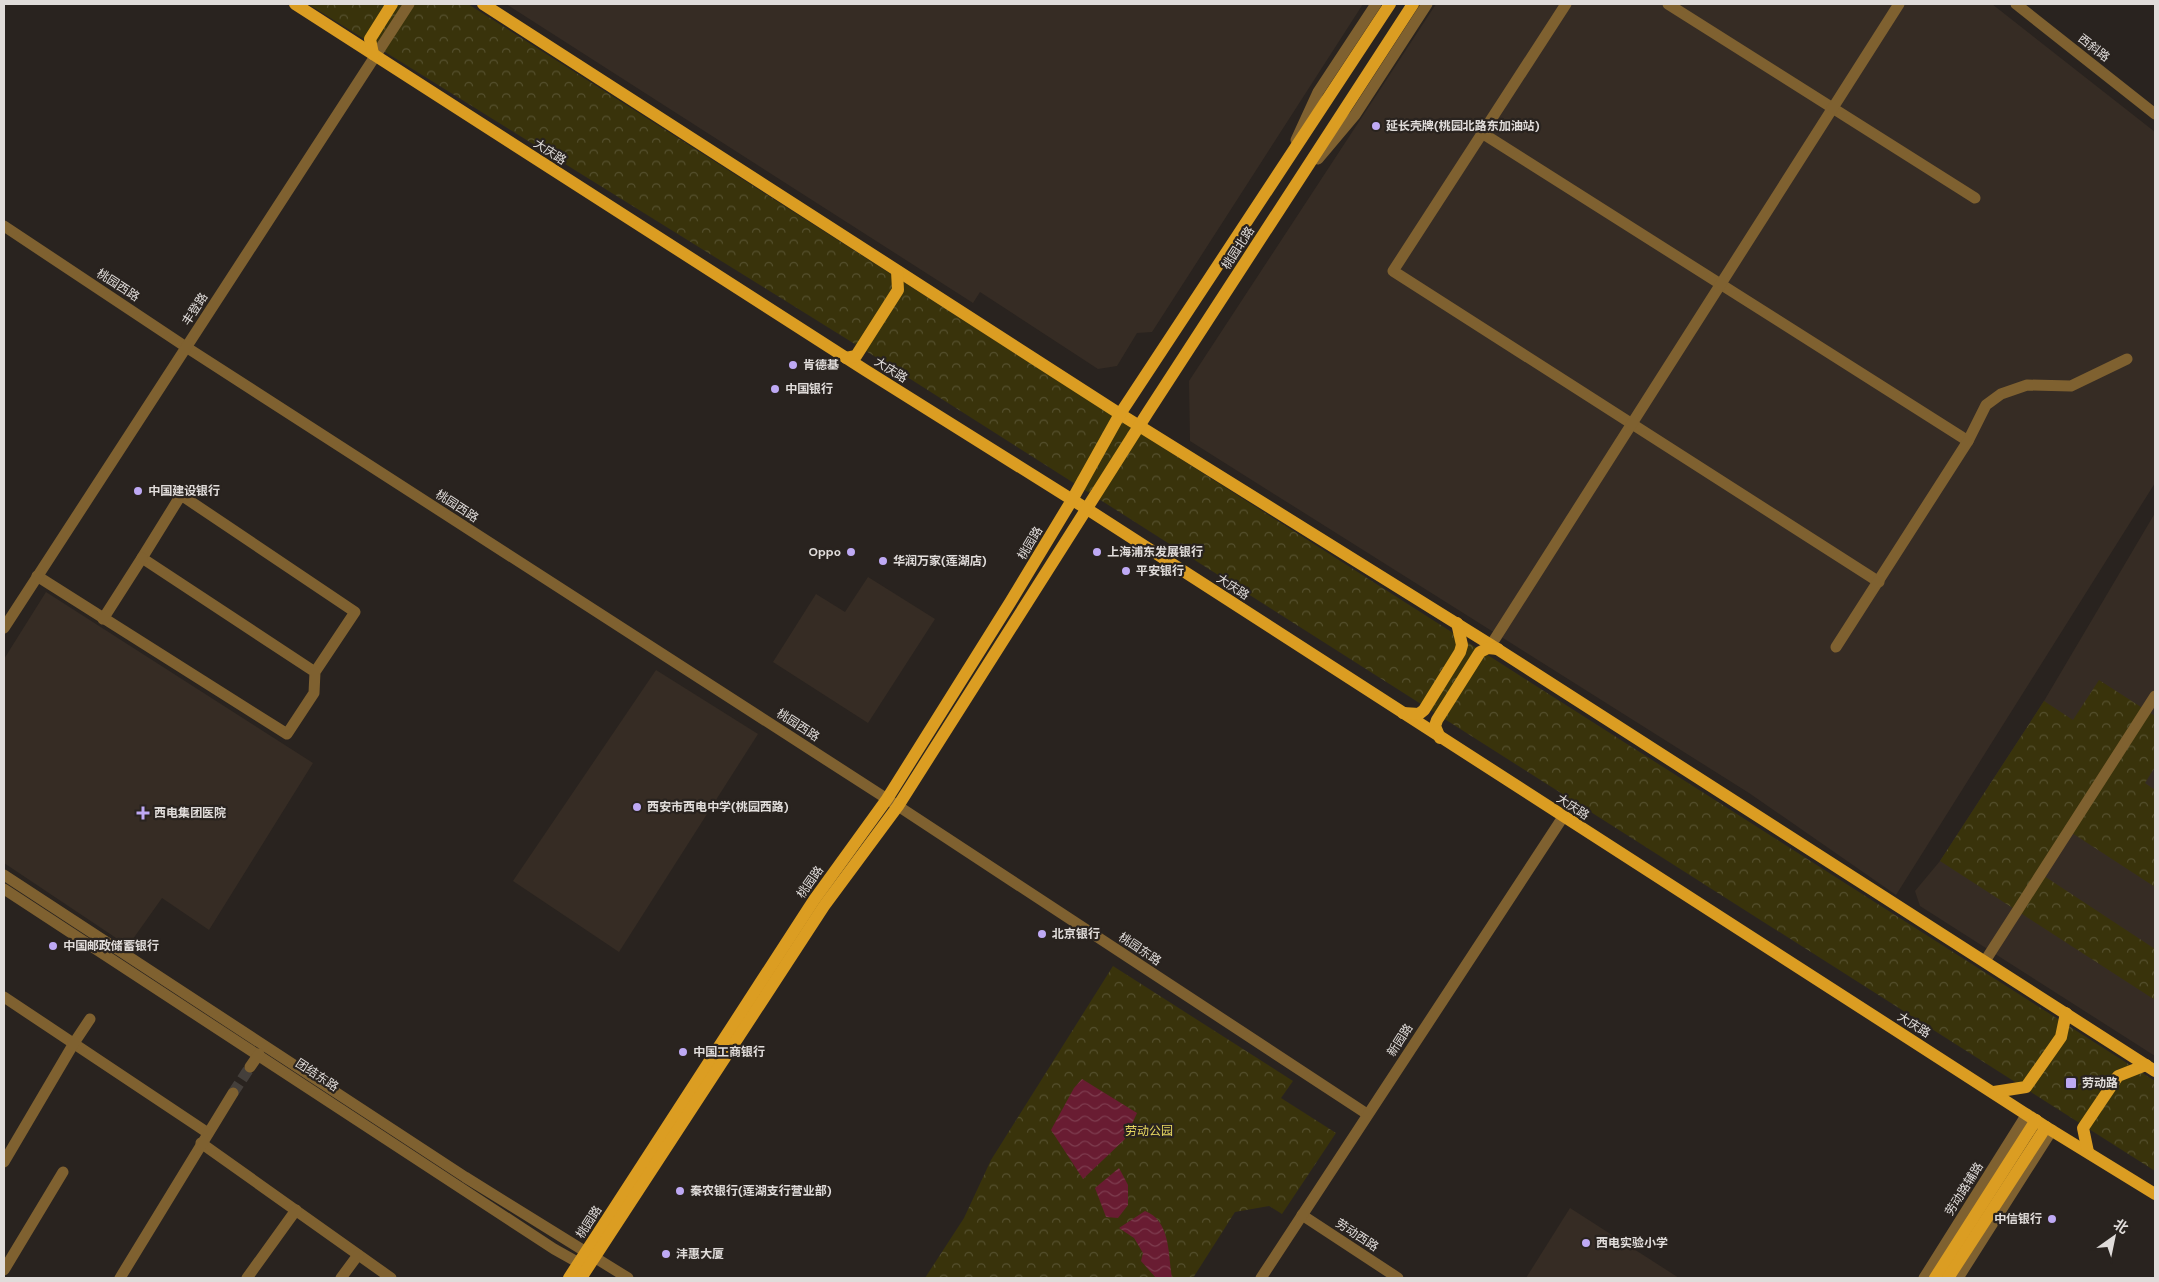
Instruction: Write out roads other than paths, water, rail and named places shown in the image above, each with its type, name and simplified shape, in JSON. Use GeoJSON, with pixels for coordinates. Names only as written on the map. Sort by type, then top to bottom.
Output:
{"type":"FeatureCollection","features":[{"type":"Feature","properties":{"kind":"main road","name":"大庆路"},"geometry":{"type":"LineString","coordinates":[[295,4],[863,369],[1087,509],[2040,1123],[2155,1194]]}},
{"type":"Feature","properties":{"kind":"main road"},"geometry":{"type":"LineString","coordinates":[[348,37],[365,37],[386,4]]}},
{"type":"Feature","properties":{"kind":"main road"},"geometry":{"type":"LineString","coordinates":[[374,55],[370,40],[392,4]]}},
{"type":"Feature","properties":{"kind":"main road"},"geometry":{"type":"LineString","coordinates":[[484,4],[1120,414],[1457,623],[2150,1068]]}},
{"type":"Feature","properties":{"kind":"main road","name":"桃园北路"},"geometry":{"type":"LineString","coordinates":[[1072,500],[1120,414],[1390,4]]}},
{"type":"Feature","properties":{"kind":"main road","name":"桃园北路"},"geometry":{"type":"LineString","coordinates":[[1087,509],[1413,4]]}},
{"type":"Feature","properties":{"kind":"main road"},"geometry":{"type":"LineString","coordinates":[[846,358],[856,356],[898,290],[897,271]]}},
{"type":"Feature","properties":{"kind":"main road"},"geometry":{"type":"LineString","coordinates":[[863,369],[861,358],[903,292],[908,286],[918,284]]}},
{"type":"Feature","properties":{"kind":"main road","name":"桃园路"},"geometry":{"type":"LineString","coordinates":[[893,802],[1072,500]]}},
{"type":"Feature","properties":{"kind":"main road","name":"桃园路"},"geometry":{"type":"LineString","coordinates":[[569,1278],[587,1259],[1087,509]]}},
{"type":"Feature","properties":{"kind":"main road"},"geometry":{"type":"LineString","coordinates":[[1401,713],[1419,714],[1424,710],[1455,660],[1462,645],[1457,623]]}},
{"type":"Feature","properties":{"kind":"main road"},"geometry":{"type":"LineString","coordinates":[[1440,738],[1435,726],[1437,720],[1480,652],[1494,647]]}},
{"type":"Feature","properties":{"kind":"main road"},"geometry":{"type":"LineString","coordinates":[[1994,1092],[2026,1087],[2061,1037],[2066,1013]]}},
{"type":"Feature","properties":{"kind":"main road"},"geometry":{"type":"LineString","coordinates":[[2088,1152],[2083,1128],[2118,1076],[2150,1068]]}},
{"type":"Feature","properties":{"kind":"main road"},"geometry":{"type":"LineString","coordinates":[[1935,1278],[2040,1123]]}},
{"type":"Feature","properties":{"kind":"main road"},"geometry":{"type":"LineString","coordinates":[[1948,1278],[2040,1123]]}},
{"type":"Feature","properties":{"kind":"main road","name":"桃园路"},"geometry":{"type":"LineString","coordinates":[[581,1278],[587,1259]]}},
{"type":"Feature","properties":{"kind":"street","name":"丰登路"},"geometry":{"type":"LineString","coordinates":[[4,628],[374,55],[409,4]]}},
{"type":"Feature","properties":{"kind":"street"},"geometry":{"type":"LineString","coordinates":[[1285,163],[1318,92],[1376,4]]}},
{"type":"Feature","properties":{"kind":"street"},"geometry":{"type":"LineString","coordinates":[[1294,187],[1355,115],[1427,4]]}},
{"type":"Feature","properties":{"kind":"street"},"geometry":{"type":"LineString","coordinates":[[1566,4],[1393,271],[1879,582]]}},
{"type":"Feature","properties":{"kind":"street"},"geometry":{"type":"LineString","coordinates":[[1668,4],[1975,198]]}},
{"type":"Feature","properties":{"kind":"street"},"geometry":{"type":"LineString","coordinates":[[1494,647],[1631,424],[1899,4]]}},
{"type":"Feature","properties":{"kind":"street","name":"西斜路"},"geometry":{"type":"LineString","coordinates":[[2016,4],[2155,114]]}},
{"type":"Feature","properties":{"kind":"street"},"geometry":{"type":"LineString","coordinates":[[1482,133],[1968,441]]}},
{"type":"Feature","properties":{"kind":"street","name":"桃园西路"},"geometry":{"type":"LineString","coordinates":[[4,226],[186,347],[893,802]]}},
{"type":"Feature","properties":{"kind":"street"},"geometry":{"type":"LineString","coordinates":[[1836,647],[1968,441],[1986,405],[2001,394],[2027,385],[2070,386],[2127,359]]}},
{"type":"Feature","properties":{"kind":"street"},"geometry":{"type":"LineString","coordinates":[[37,576],[103,619],[287,734],[314,693],[315,672],[355,612],[181,495],[103,619]]}},
{"type":"Feature","properties":{"kind":"street"},"geometry":{"type":"LineString","coordinates":[[142,558],[315,672]]}},
{"type":"Feature","properties":{"kind":"street"},"geometry":{"type":"LineString","coordinates":[[1984,961],[2155,696]]}},
{"type":"Feature","properties":{"kind":"street","name":"桃园东路"},"geometry":{"type":"LineString","coordinates":[[893,802],[1367,1114]]}},
{"type":"Feature","properties":{"kind":"street","name":"新园路"},"geometry":{"type":"LineString","coordinates":[[1262,1278],[1367,1114],[1563,817]]}},
{"type":"Feature","properties":{"kind":"street"},"geometry":{"type":"LineString","coordinates":[[4,875],[587,1259],[628,1278]]}},
{"type":"Feature","properties":{"kind":"street","name":"团结东路"},"geometry":{"type":"LineString","coordinates":[[4,889],[259,1054],[616,1278]]}},
{"type":"Feature","properties":{"kind":"street"},"geometry":{"type":"LineString","coordinates":[[4,997],[208,1133]]}},
{"type":"Feature","properties":{"kind":"street"},"geometry":{"type":"LineString","coordinates":[[4,1162],[90,1019]]}},
{"type":"Feature","properties":{"kind":"street"},"geometry":{"type":"LineString","coordinates":[[250,1067],[259,1054]]}},
{"type":"Feature","properties":{"kind":"street"},"geometry":{"type":"LineString","coordinates":[[120,1278],[234,1093]]}},
{"type":"Feature","properties":{"kind":"street"},"geometry":{"type":"LineString","coordinates":[[1958,1278],[2040,1123]]}},
{"type":"Feature","properties":{"kind":"street","name":"劳动路辅路"},"geometry":{"type":"LineString","coordinates":[[1924,1278],[2040,1123]]}},
{"type":"Feature","properties":{"kind":"street"},"geometry":{"type":"LineString","coordinates":[[201,1144],[391,1278]]}},
{"type":"Feature","properties":{"kind":"street"},"geometry":{"type":"LineString","coordinates":[[4,1270],[63,1172]]}},
{"type":"Feature","properties":{"kind":"street"},"geometry":{"type":"LineString","coordinates":[[247,1278],[296,1210]]}},
{"type":"Feature","properties":{"kind":"street","name":"劳动西路"},"geometry":{"type":"LineString","coordinates":[[1302,1215],[1398,1278]]}},
{"type":"Feature","properties":{"kind":"street"},"geometry":{"type":"LineString","coordinates":[[341,1278],[358,1255]]}},
{"type":"Feature","properties":{"kind":"water"},"geometry":{"type":"Polygon","coordinates":[[[1082,1079],[1137,1113],[1125,1139],[1083,1179],[1051,1130],[1074,1088],[1082,1079]]]}},
{"type":"Feature","properties":{"kind":"water"},"geometry":{"type":"Polygon","coordinates":[[[1119,1168],[1128,1185],[1128,1205],[1118,1218],[1106,1217],[1095,1188],[1119,1168]]]}},
{"type":"Feature","properties":{"kind":"water"},"geometry":{"type":"Polygon","coordinates":[[[1145,1211],[1160,1222],[1164,1231],[1169,1249],[1172,1278],[1156,1278],[1141,1261],[1143,1253],[1134,1238],[1119,1228],[1145,1211]]]}},
{"type":"Feature","properties":{"kind":"tunnel"},"geometry":{"type":"LineString","coordinates":[[233,1093],[250,1067]]}},
{"type":"Feature","properties":{"kind":"place","name":"延长壳牌(桃园北路东加油站)"},"geometry":{"type":"Point","coordinates":[1376,126]}},
{"type":"Feature","properties":{"kind":"place","name":"肯德基"},"geometry":{"type":"Point","coordinates":[793,365]}},
{"type":"Feature","properties":{"kind":"place","name":"中国银行"},"geometry":{"type":"Point","coordinates":[775,389]}},
{"type":"Feature","properties":{"kind":"place","name":"中国建设银行"},"geometry":{"type":"Point","coordinates":[138,491]}},
{"type":"Feature","properties":{"kind":"place","name":"Oppo"},"geometry":{"type":"Point","coordinates":[851,552]}},
{"type":"Feature","properties":{"kind":"place","name":"上海浦东发展银行"},"geometry":{"type":"Point","coordinates":[1097,552]}},
{"type":"Feature","properties":{"kind":"place","name":"华润万家(莲湖店)"},"geometry":{"type":"Point","coordinates":[883,561]}},
{"type":"Feature","properties":{"kind":"place","name":"平安银行"},"geometry":{"type":"Point","coordinates":[1126,571]}},
{"type":"Feature","properties":{"kind":"place","name":"西安市西电中学(桃园西路)"},"geometry":{"type":"Point","coordinates":[637,807]}},
{"type":"Feature","properties":{"kind":"place","name":"西电集团医院"},"geometry":{"type":"Point","coordinates":[143,813]}},
{"type":"Feature","properties":{"kind":"place","name":"北京银行"},"geometry":{"type":"Point","coordinates":[1042,934]}},
{"type":"Feature","properties":{"kind":"place","name":"中国邮政储蓄银行"},"geometry":{"type":"Point","coordinates":[53,946]}},
{"type":"Feature","properties":{"kind":"place","name":"中国工商银行"},"geometry":{"type":"Point","coordinates":[683,1052]}},
{"type":"Feature","properties":{"kind":"place","name":"劳动路"},"geometry":{"type":"Point","coordinates":[2071,1083]}},
{"type":"Feature","properties":{"kind":"place","name":"秦农银行(莲湖支行营业部)"},"geometry":{"type":"Point","coordinates":[680,1191]}},
{"type":"Feature","properties":{"kind":"place","name":"中信银行"},"geometry":{"type":"Point","coordinates":[2052,1219]}},
{"type":"Feature","properties":{"kind":"place","name":"西电实验小学"},"geometry":{"type":"Point","coordinates":[1586,1243]}},
{"type":"Feature","properties":{"kind":"place","name":"沣惠大厦"},"geometry":{"type":"Point","coordinates":[666,1254]}},
{"type":"Feature","properties":{"kind":"park label","name":"劳动公园"},"geometry":{"type":"Point","coordinates":[1149,1131]}}]}
